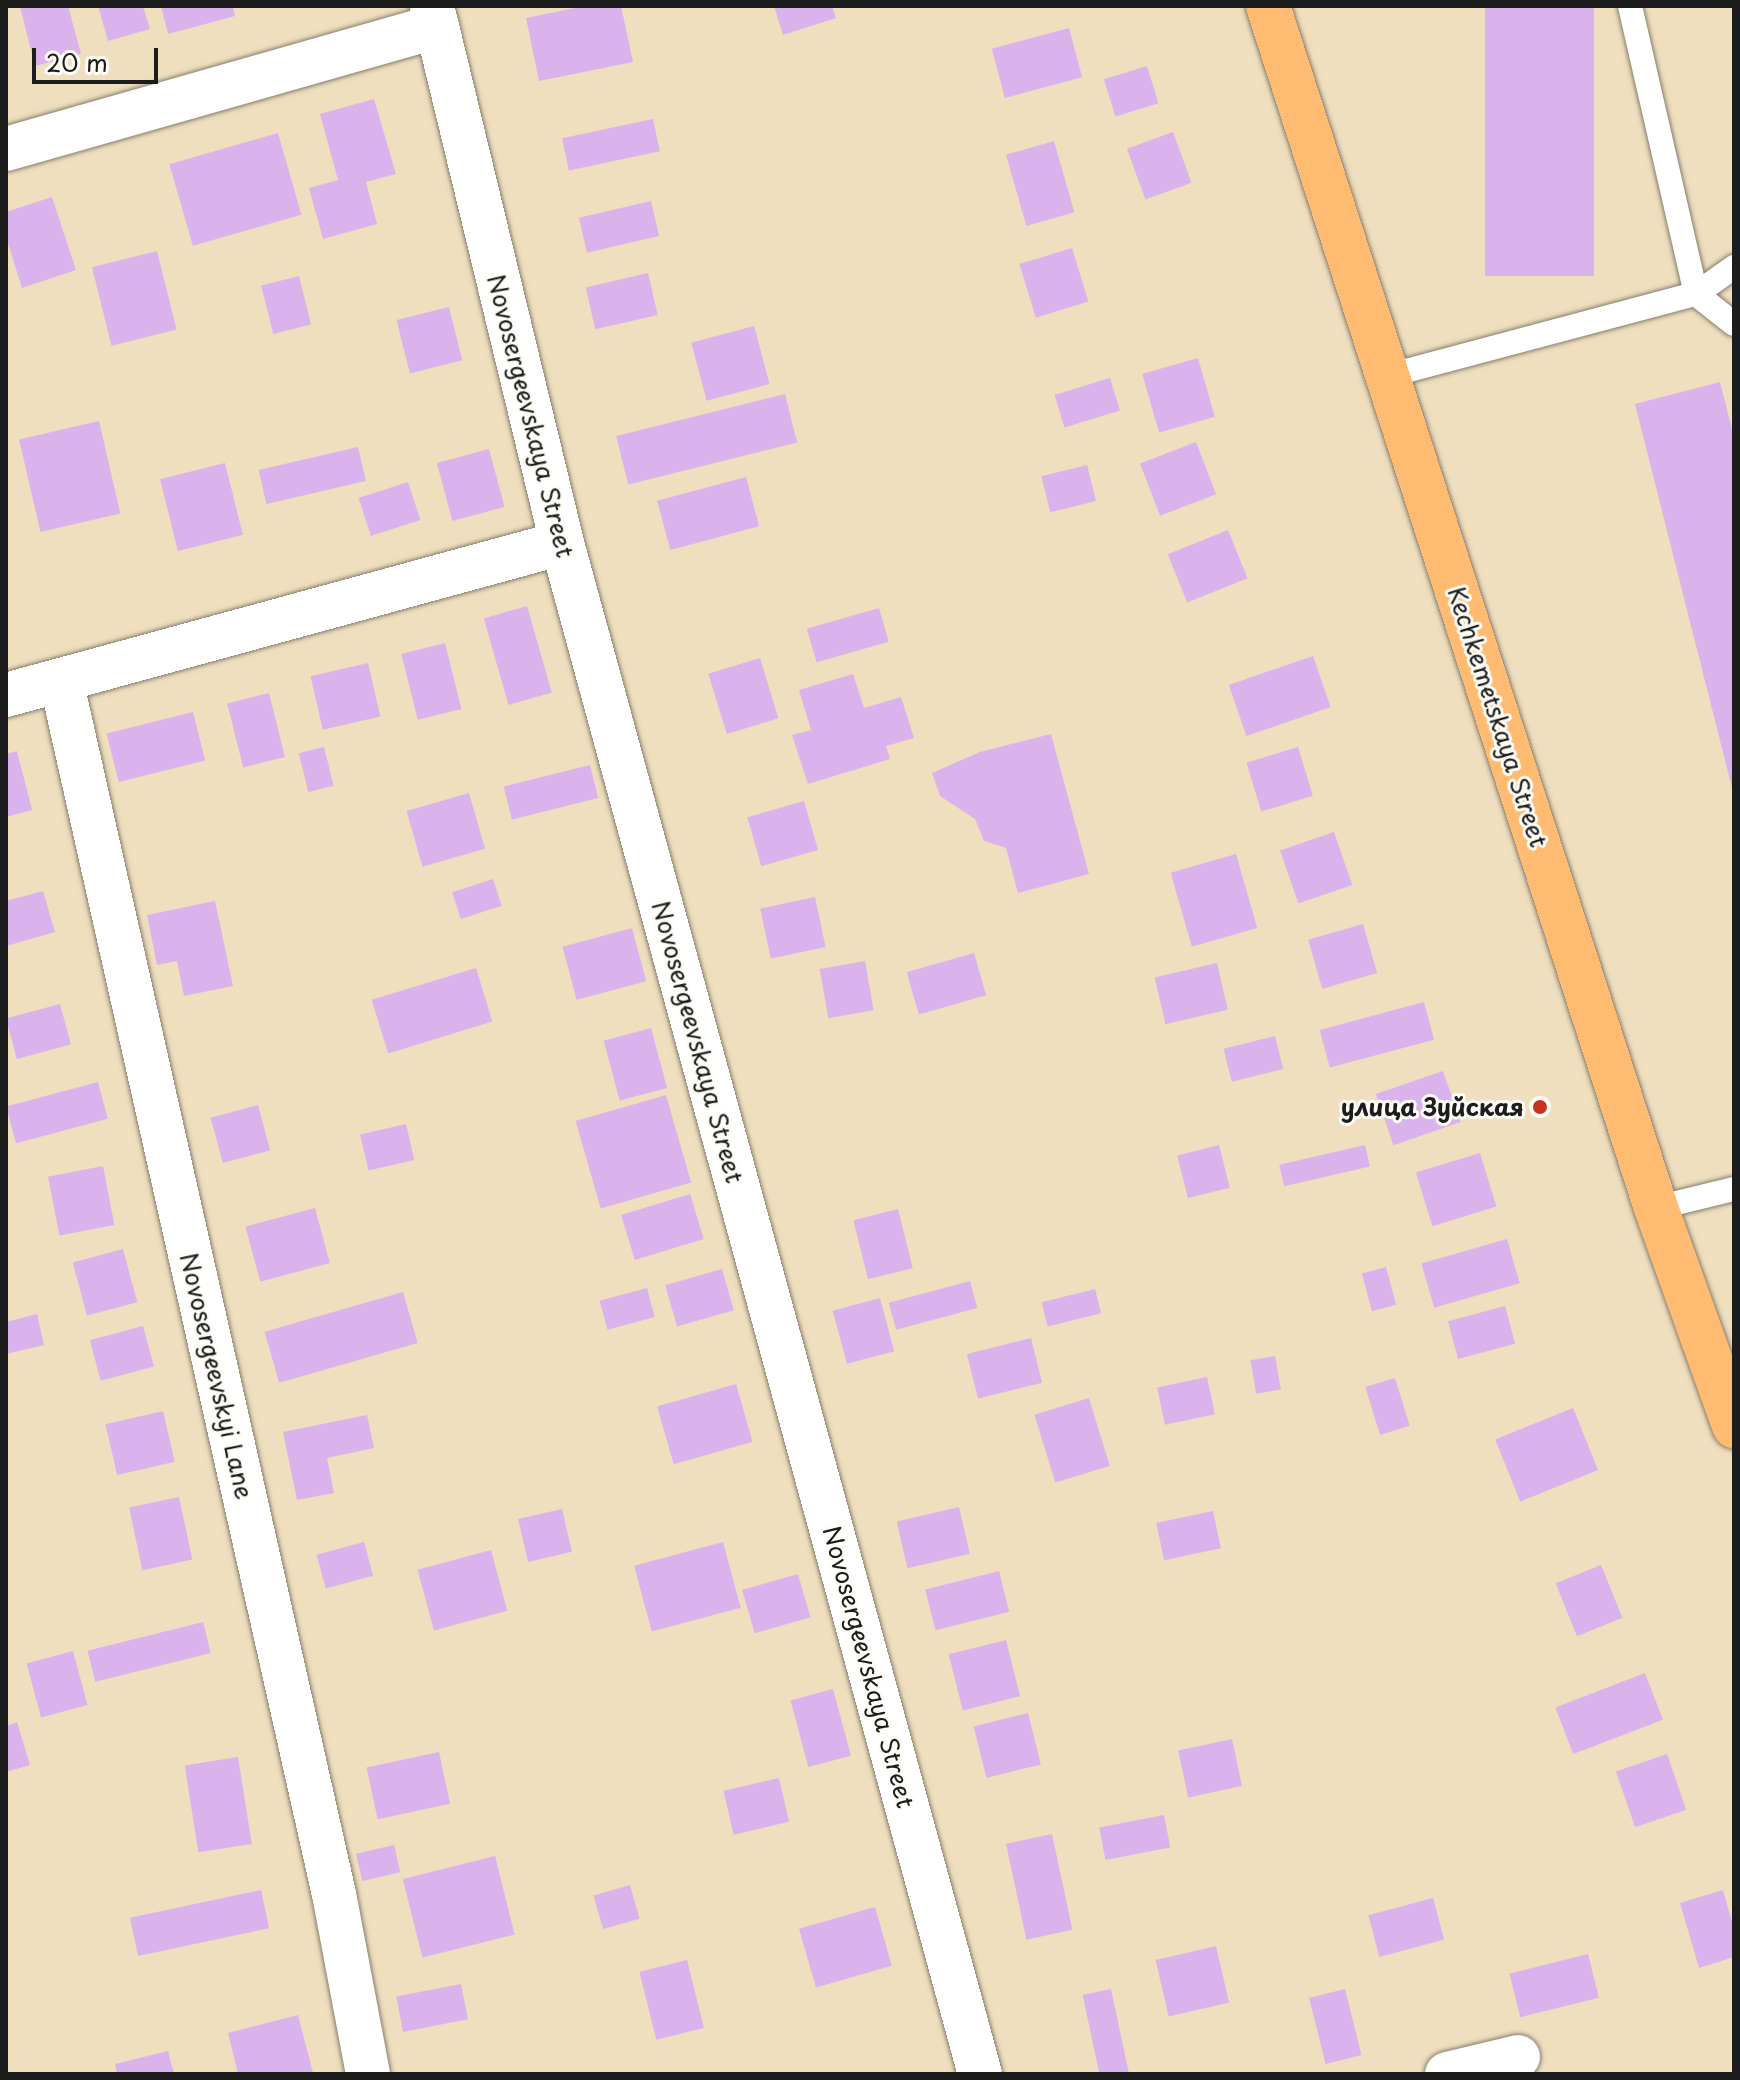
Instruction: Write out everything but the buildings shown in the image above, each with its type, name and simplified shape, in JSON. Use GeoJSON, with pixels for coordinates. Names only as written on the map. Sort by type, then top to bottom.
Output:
{"type":"FeatureCollection","features":[{"type":"Feature","properties":{"kind":"main road","name":"Kechkemetskaya Street"},"geometry":{"type":"LineString","coordinates":[[1268,6],[1656,1208],[1734,1426]]}},
{"type":"Feature","properties":{"kind":"street"},"geometry":{"type":"LineString","coordinates":[[6,149],[434,16]]}},
{"type":"Feature","properties":{"kind":"street","name":"Novosergeevskaya Street"},"geometry":{"type":"LineString","coordinates":[[434,16],[562,543],[980,2074]]}},
{"type":"Feature","properties":{"kind":"street"},"geometry":{"type":"LineString","coordinates":[[6,695],[562,543]]}},
{"type":"Feature","properties":{"kind":"street","name":"Novosergeevskyi Lane"},"geometry":{"type":"LineString","coordinates":[[61,680],[330,1878],[368,2074]]}},
{"type":"Feature","properties":{"kind":"street"},"geometry":{"type":"LineString","coordinates":[[1447,2074],[1518,2057]]}},
{"type":"Feature","properties":{"kind":"lane"},"geometry":{"type":"LineString","coordinates":[[1630,6],[1696,294],[1734,324]]}},
{"type":"Feature","properties":{"kind":"lane"},"geometry":{"type":"LineString","coordinates":[[1387,376],[1696,294],[1734,267]]}},
{"type":"Feature","properties":{"kind":"lane"},"geometry":{"type":"LineString","coordinates":[[1656,1208],[1734,1189]]}},
{"type":"Feature","properties":{"kind":"place","name":"улица Зуйская"},"geometry":{"type":"Point","coordinates":[1540,1107]}}]}
